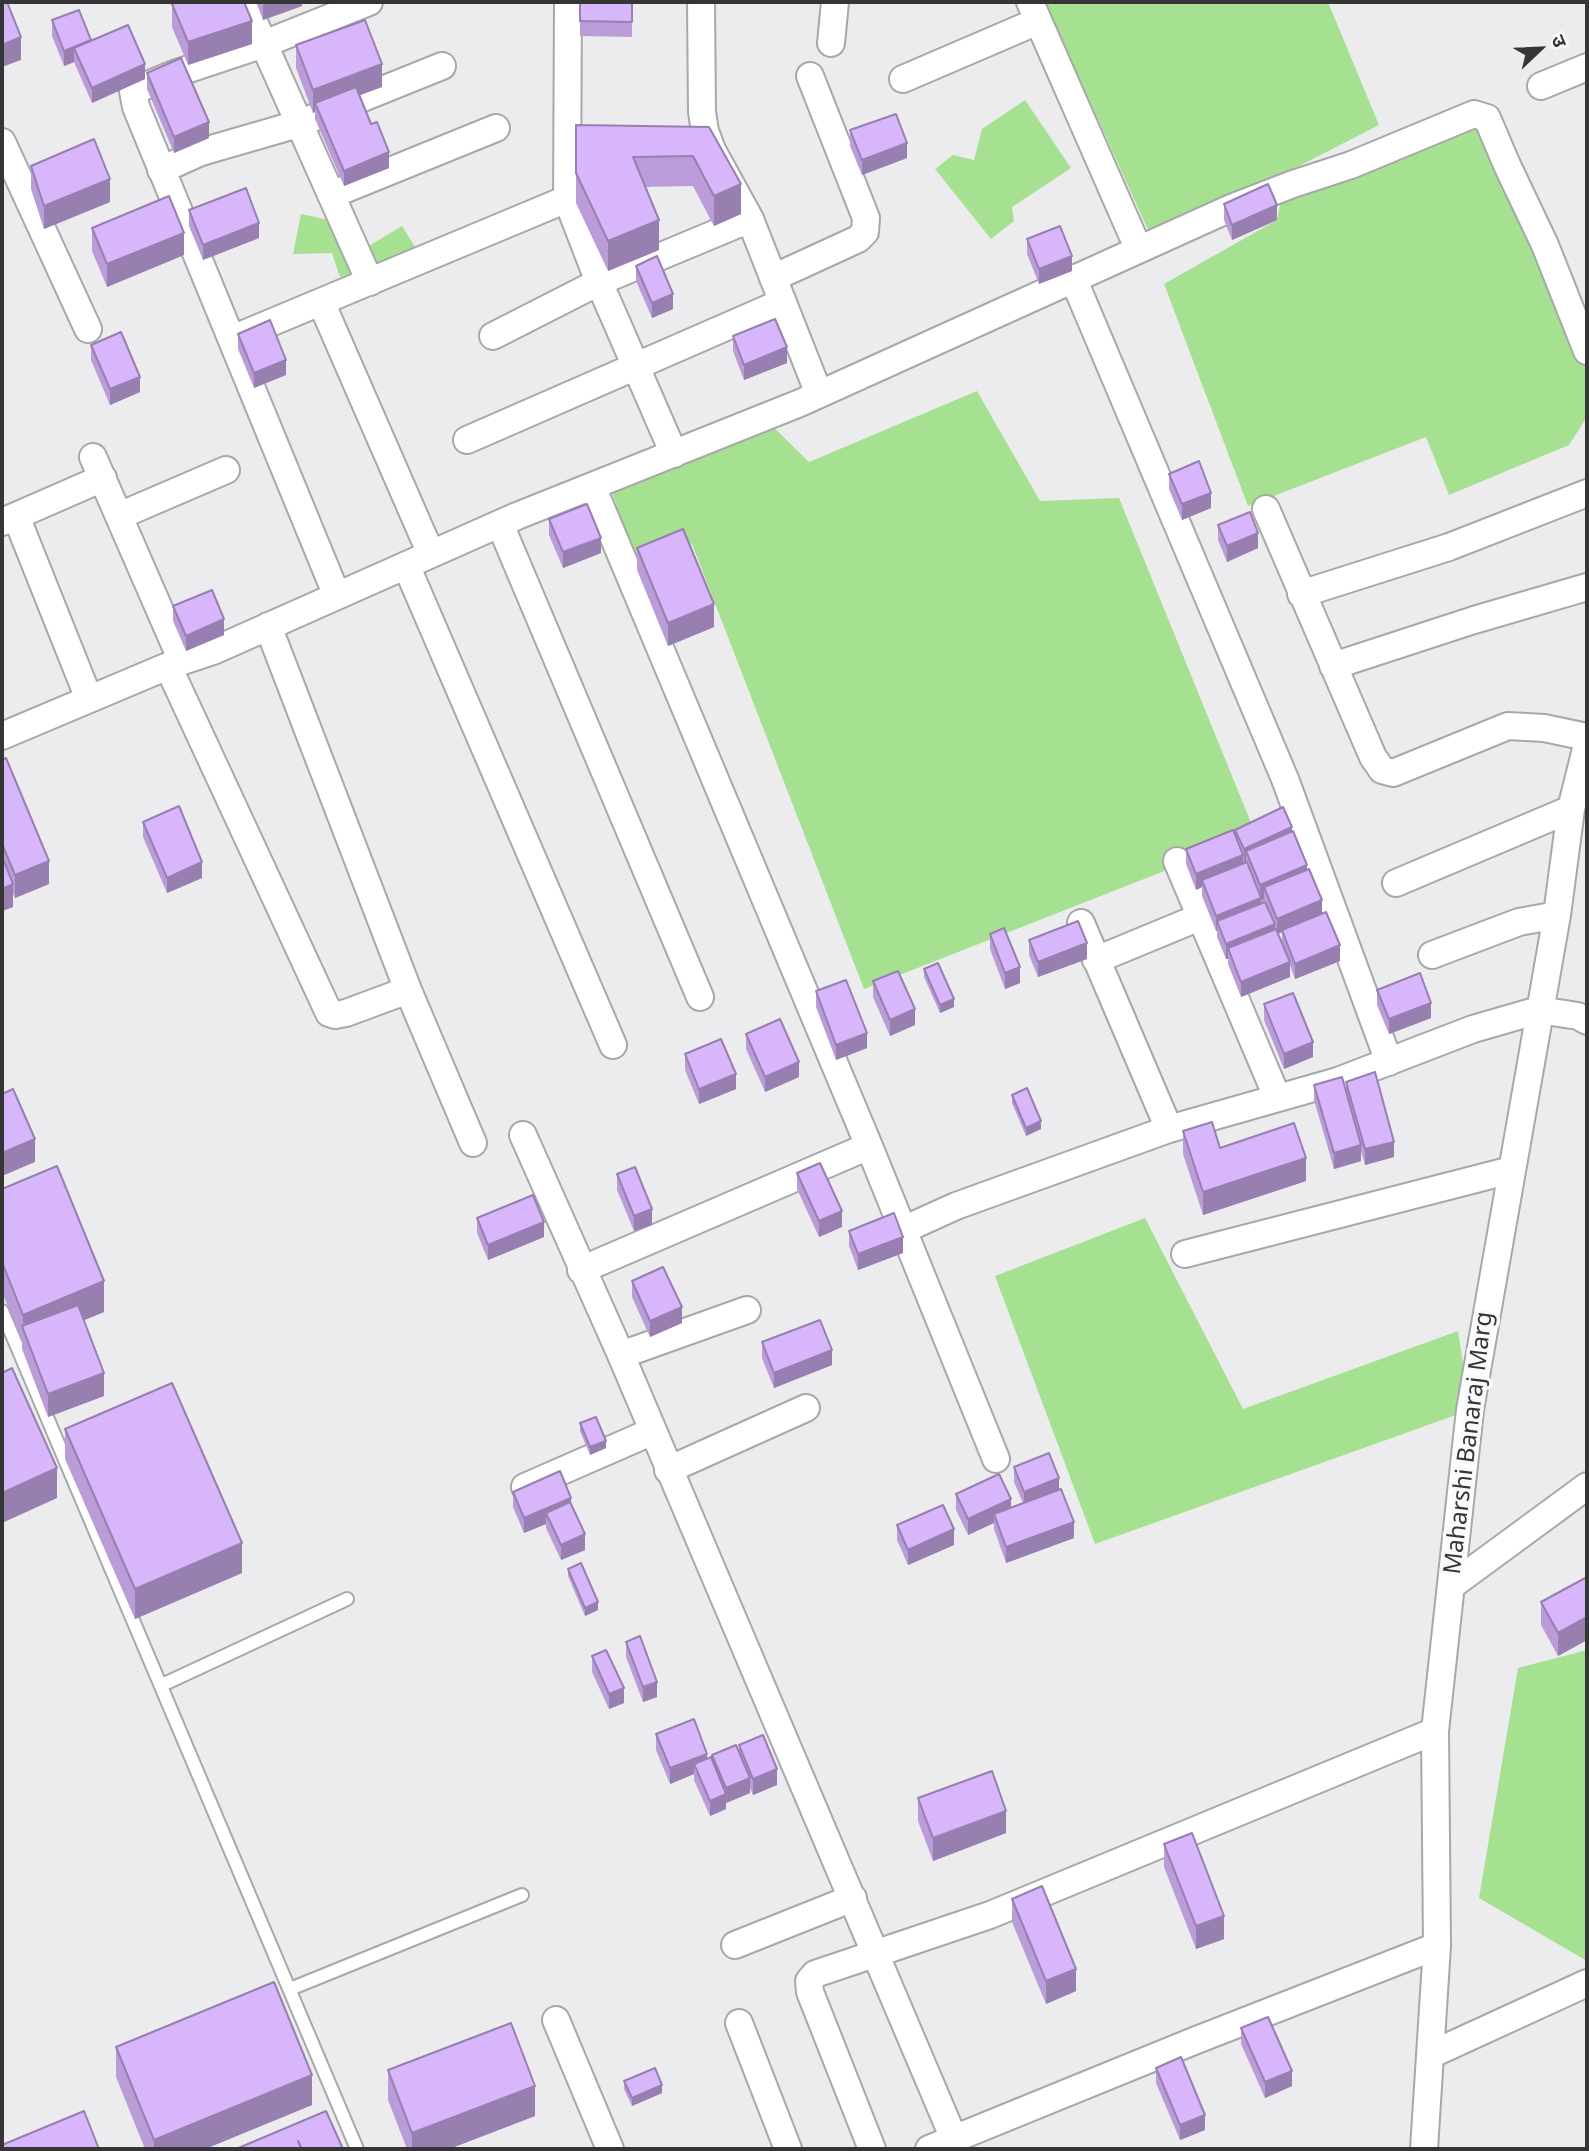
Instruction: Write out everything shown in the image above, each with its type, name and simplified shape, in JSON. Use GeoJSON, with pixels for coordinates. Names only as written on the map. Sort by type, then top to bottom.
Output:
{"type":"FeatureCollection","features":[{"type":"Feature","properties":{"kind":"street"},"geometry":{"type":"LineString","coordinates":[[246,2],[370,282]]}},
{"type":"Feature","properties":{"kind":"street"},"geometry":{"type":"LineString","coordinates":[[337,596],[135,107],[133,91],[264,44],[369,2]]}},
{"type":"Feature","properties":{"kind":"street"},"geometry":{"type":"LineString","coordinates":[[568,2],[567,199],[599,282],[674,454]]}},
{"type":"Feature","properties":{"kind":"street"},"geometry":{"type":"LineString","coordinates":[[701,2],[702,112],[705,131],[712,150],[750,219],[819,394]]}},
{"type":"Feature","properties":{"kind":"street"},"geometry":{"type":"LineString","coordinates":[[831,43],[835,2]]}},
{"type":"Feature","properties":{"kind":"street"},"geometry":{"type":"LineString","coordinates":[[903,79],[1034,12],[1138,248]]}},
{"type":"Feature","properties":{"kind":"street"},"geometry":{"type":"LineString","coordinates":[[161,170],[201,152],[298,124],[442,66]]}},
{"type":"Feature","properties":{"kind":"street"},"geometry":{"type":"LineString","coordinates":[[1541,86],[1587,67]]}},
{"type":"Feature","properties":{"kind":"street"},"geometry":{"type":"LineString","coordinates":[[773,278],[858,239],[865,232],[866,218],[810,76]]}},
{"type":"Feature","properties":{"kind":"street"},"geometry":{"type":"LineString","coordinates":[[2,736],[268,626],[500,524],[819,394],[1138,248],[1281,188],[1351,165],[1474,114],[1487,118],[1545,245],[1587,351]]}},
{"type":"Feature","properties":{"kind":"street"},"geometry":{"type":"LineString","coordinates":[[331,195],[496,128]]}},
{"type":"Feature","properties":{"kind":"street"},"geometry":{"type":"LineString","coordinates":[[2,142],[89,330]]}},
{"type":"Feature","properties":{"kind":"street"},"geometry":{"type":"LineString","coordinates":[[231,339],[567,199]]}},
{"type":"Feature","properties":{"kind":"street"},"geometry":{"type":"LineString","coordinates":[[493,336],[599,282],[750,219]]}},
{"type":"Feature","properties":{"kind":"street"},"geometry":{"type":"LineString","coordinates":[[1073,278],[1285,779],[1389,1062]]}},
{"type":"Feature","properties":{"kind":"street"},"geometry":{"type":"LineString","coordinates":[[321,302],[431,554]]}},
{"type":"Feature","properties":{"kind":"street"},"geometry":{"type":"LineString","coordinates":[[467,440],[783,302]]}},
{"type":"Feature","properties":{"kind":"street"},"geometry":{"type":"LineString","coordinates":[[89,699],[9,519],[98,468],[120,516],[175,664],[329,1013],[335,1016],[346,1013],[408,990]]}},
{"type":"Feature","properties":{"kind":"street"},"geometry":{"type":"LineString","coordinates":[[120,516],[226,470]]}},
{"type":"Feature","properties":{"kind":"street"},"geometry":{"type":"LineString","coordinates":[[592,486],[869,1146],[996,1459]]}},
{"type":"Feature","properties":{"kind":"street"},"geometry":{"type":"LineString","coordinates":[[1301,594],[1449,547],[1587,493]]}},
{"type":"Feature","properties":{"kind":"street"},"geometry":{"type":"LineString","coordinates":[[1266,509],[1373,757],[1382,770],[1393,773],[1508,726],[1544,728],[1587,737]]}},
{"type":"Feature","properties":{"kind":"street"},"geometry":{"type":"LineString","coordinates":[[500,524],[701,997]]}},
{"type":"Feature","properties":{"kind":"street"},"geometry":{"type":"LineString","coordinates":[[406,565],[613,1045]]}},
{"type":"Feature","properties":{"kind":"street"},"geometry":{"type":"LineString","coordinates":[[1333,666],[1587,587]]}},
{"type":"Feature","properties":{"kind":"street"},"geometry":{"type":"LineString","coordinates":[[268,626],[408,990],[473,1143]]}},
{"type":"Feature","properties":{"kind":"street","name":"Maharshi Banaraj Marg"},"geometry":{"type":"LineString","coordinates":[[1423,2149],[1437,1946],[1435,1731],[1469,1410],[1557,915],[1571,809],[1587,745]]}},
{"type":"Feature","properties":{"kind":"street"},"geometry":{"type":"LineString","coordinates":[[1396,883],[1571,809]]}},
{"type":"Feature","properties":{"kind":"street"},"geometry":{"type":"LineString","coordinates":[[1177,861],[1278,1097]]}},
{"type":"Feature","properties":{"kind":"street"},"geometry":{"type":"LineString","coordinates":[[1432,955],[1519,922],[1557,915]]}},
{"type":"Feature","properties":{"kind":"street"},"geometry":{"type":"LineString","coordinates":[[1096,960],[1200,917]]}},
{"type":"Feature","properties":{"kind":"street"},"geometry":{"type":"LineString","coordinates":[[1081,923],[1169,1129]]}},
{"type":"Feature","properties":{"kind":"street"},"geometry":{"type":"LineString","coordinates":[[903,1230],[956,1206],[1169,1129],[1338,1081],[1473,1029],[1539,1010],[1578,1016],[1587,1021]]}},
{"type":"Feature","properties":{"kind":"street"},"geometry":{"type":"LineString","coordinates":[[523,1135],[621,1355],[651,1432],[853,1898],[954,2139]]}},
{"type":"Feature","properties":{"kind":"street"},"geometry":{"type":"LineString","coordinates":[[581,1270],[869,1146]]}},
{"type":"Feature","properties":{"kind":"street"},"geometry":{"type":"LineString","coordinates":[[1185,1254],[1511,1170]]}},
{"type":"Feature","properties":{"kind":"street"},"geometry":{"type":"LineString","coordinates":[[621,1355],[747,1310]]}},
{"type":"Feature","properties":{"kind":"street"},"geometry":{"type":"LineString","coordinates":[[668,1470],[806,1408]]}},
{"type":"Feature","properties":{"kind":"street"},"geometry":{"type":"LineString","coordinates":[[523,1488],[651,1432]]}},
{"type":"Feature","properties":{"kind":"street"},"geometry":{"type":"LineString","coordinates":[[1451,1586],[1587,1486]]}},
{"type":"Feature","properties":{"kind":"street"},"geometry":{"type":"LineString","coordinates":[[872,2149],[810,1992],[808,1981],[815,1974],[990,1915],[1435,1731]]}},
{"type":"Feature","properties":{"kind":"street"},"geometry":{"type":"LineString","coordinates":[[735,1945],[853,1898]]}},
{"type":"Feature","properties":{"kind":"street"},"geometry":{"type":"LineString","coordinates":[[929,2149],[1437,1946]]}},
{"type":"Feature","properties":{"kind":"street"},"geometry":{"type":"LineString","coordinates":[[1430,2055],[1587,1983]]}},
{"type":"Feature","properties":{"kind":"street"},"geometry":{"type":"LineString","coordinates":[[556,2020],[610,2149]]}},
{"type":"Feature","properties":{"kind":"street"},"geometry":{"type":"LineString","coordinates":[[738,2023],[788,2149]]}},
{"type":"Feature","properties":{"kind":"lane"},"geometry":{"type":"LineString","coordinates":[[2,1311],[290,1989],[333,2110],[357,2149]]}},
{"type":"Feature","properties":{"kind":"lane"},"geometry":{"type":"LineString","coordinates":[[162,1685],[347,1599]]}},
{"type":"Feature","properties":{"kind":"lane"},"geometry":{"type":"LineString","coordinates":[[290,1989],[522,1895]]}},
{"type":"Feature","properties":{"kind":"green space"},"geometry":{"type":"Polygon","coordinates":[[[1045,2],[1328,2],[1379,125],[1153,241],[1045,2]]]}},
{"type":"Feature","properties":{"kind":"green space"},"geometry":{"type":"Polygon","coordinates":[[[1025,100],[1071,168],[1012,207],[1014,221],[991,239],[935,169],[953,155],[974,160],[982,129],[1025,100]]]}},
{"type":"Feature","properties":{"kind":"green space"},"geometry":{"type":"Polygon","coordinates":[[[1482,117],[1587,362],[1587,417],[1569,445],[1449,495],[1426,437],[1248,506],[1164,284],[1277,220],[1285,181],[1482,117]]]}},
{"type":"Feature","properties":{"kind":"green space"},"geometry":{"type":"Polygon","coordinates":[[[301,214],[325,219],[349,258],[402,226],[427,266],[366,268],[340,277],[332,253],[293,254],[301,214]]]}},
{"type":"Feature","properties":{"kind":"green space"},"geometry":{"type":"Polygon","coordinates":[[[977,391],[1040,501],[1119,498],[1256,835],[864,989],[692,544],[637,570],[608,480],[764,418],[809,462],[977,391]]]}},
{"type":"Feature","properties":{"kind":"green space"},"geometry":{"type":"Polygon","coordinates":[[[1145,1218],[1243,1409],[1458,1331],[1470,1410],[1095,1544],[995,1276],[1145,1218]]]}},
{"type":"Feature","properties":{"kind":"green space"},"geometry":{"type":"Polygon","coordinates":[[[1587,1650],[1587,1961],[1479,1898],[1518,1668],[1587,1650]]]}},
{"type":"Feature","properties":{"kind":"building"},"geometry":{"type":"Polygon","coordinates":[[[2,2],[7,2],[21,37],[2,45],[2,2]]]}},
{"type":"Feature","properties":{"kind":"building"},"geometry":{"type":"Polygon","coordinates":[[[244,2],[252,21],[188,42],[172,4],[244,2]]]}},
{"type":"Feature","properties":{"kind":"building"},"geometry":{"type":"Polygon","coordinates":[[[580,2],[632,2],[632,22],[580,21],[580,2]]]}},
{"type":"Feature","properties":{"kind":"building"},"geometry":{"type":"Polygon","coordinates":[[[79,10],[91,40],[64,51],[52,20],[79,10]]]}},
{"type":"Feature","properties":{"kind":"building"},"geometry":{"type":"Polygon","coordinates":[[[365,20],[382,64],[313,90],[296,45],[365,20]]]}},
{"type":"Feature","properties":{"kind":"building"},"geometry":{"type":"Polygon","coordinates":[[[128,25],[145,64],[92,88],[74,48],[128,25]]]}},
{"type":"Feature","properties":{"kind":"building"},"geometry":{"type":"Polygon","coordinates":[[[181,58],[209,122],[174,137],[147,73],[181,58]]]}},
{"type":"Feature","properties":{"kind":"building"},"geometry":{"type":"Polygon","coordinates":[[[356,87],[371,124],[377,122],[389,152],[344,171],[315,103],[356,87]]]}},
{"type":"Feature","properties":{"kind":"building"},"geometry":{"type":"Polygon","coordinates":[[[896,114],[907,143],[862,160],[850,130],[896,114]]]}},
{"type":"Feature","properties":{"kind":"building"},"geometry":{"type":"Polygon","coordinates":[[[576,125],[709,127],[741,184],[714,196],[693,156],[633,157],[659,220],[608,241],[576,173],[576,125]]]}},
{"type":"Feature","properties":{"kind":"building"},"geometry":{"type":"Polygon","coordinates":[[[94,139],[110,179],[44,206],[31,166],[94,139]]]}},
{"type":"Feature","properties":{"kind":"building"},"geometry":{"type":"Polygon","coordinates":[[[1268,184],[1277,205],[1232,225],[1224,204],[1268,184]]]}},
{"type":"Feature","properties":{"kind":"building"},"geometry":{"type":"Polygon","coordinates":[[[246,188],[259,223],[203,245],[189,210],[246,188]]]}},
{"type":"Feature","properties":{"kind":"building"},"geometry":{"type":"Polygon","coordinates":[[[169,196],[184,233],[107,264],[92,228],[169,196]]]}},
{"type":"Feature","properties":{"kind":"building"},"geometry":{"type":"Polygon","coordinates":[[[1060,226],[1072,256],[1039,269],[1027,239],[1060,226]]]}},
{"type":"Feature","properties":{"kind":"building"},"geometry":{"type":"Polygon","coordinates":[[[657,256],[673,294],[652,303],[636,266],[657,256]]]}},
{"type":"Feature","properties":{"kind":"building"},"geometry":{"type":"Polygon","coordinates":[[[775,319],[787,347],[744,365],[733,336],[775,319]]]}},
{"type":"Feature","properties":{"kind":"building"},"geometry":{"type":"Polygon","coordinates":[[[270,320],[286,360],[254,373],[238,334],[270,320]]]}},
{"type":"Feature","properties":{"kind":"building"},"geometry":{"type":"Polygon","coordinates":[[[121,332],[140,377],[110,389],[91,345],[121,332]]]}},
{"type":"Feature","properties":{"kind":"building"},"geometry":{"type":"Polygon","coordinates":[[[1199,461],[1211,493],[1182,504],[1169,474],[1199,461]]]}},
{"type":"Feature","properties":{"kind":"building"},"geometry":{"type":"Polygon","coordinates":[[[587,504],[601,538],[563,552],[549,519],[587,504]]]}},
{"type":"Feature","properties":{"kind":"building"},"geometry":{"type":"Polygon","coordinates":[[[1250,512],[1258,533],[1227,546],[1218,525],[1250,512]]]}},
{"type":"Feature","properties":{"kind":"building"},"geometry":{"type":"Polygon","coordinates":[[[683,529],[714,604],[668,623],[637,548],[683,529]]]}},
{"type":"Feature","properties":{"kind":"building"},"geometry":{"type":"Polygon","coordinates":[[[212,590],[224,619],[186,636],[173,606],[212,590]]]}},
{"type":"Feature","properties":{"kind":"building"},"geometry":{"type":"Polygon","coordinates":[[[6,758],[49,861],[15,875],[2,844],[2,760],[6,758]]]}},
{"type":"Feature","properties":{"kind":"building"},"geometry":{"type":"Polygon","coordinates":[[[179,806],[202,862],[167,878],[143,822],[179,806]]]}},
{"type":"Feature","properties":{"kind":"building"},"geometry":{"type":"Polygon","coordinates":[[[1283,807],[1292,827],[1244,849],[1235,830],[1283,807]]]}},
{"type":"Feature","properties":{"kind":"building"},"geometry":{"type":"Polygon","coordinates":[[[1233,830],[1243,855],[1196,874],[1186,849],[1233,830]]]}},
{"type":"Feature","properties":{"kind":"building"},"geometry":{"type":"Polygon","coordinates":[[[1293,831],[1307,865],[1260,885],[1246,851],[1293,831]]]}},
{"type":"Feature","properties":{"kind":"building"},"geometry":{"type":"Polygon","coordinates":[[[2,856],[13,884],[2,889],[2,856]]]}},
{"type":"Feature","properties":{"kind":"building"},"geometry":{"type":"Polygon","coordinates":[[[1247,862],[1261,898],[1216,916],[1202,880],[1247,862]]]}},
{"type":"Feature","properties":{"kind":"building"},"geometry":{"type":"Polygon","coordinates":[[[1309,869],[1322,900],[1277,919],[1264,887],[1309,869]]]}},
{"type":"Feature","properties":{"kind":"building"},"geometry":{"type":"Polygon","coordinates":[[[1265,902],[1275,924],[1226,944],[1217,921],[1265,902]]]}},
{"type":"Feature","properties":{"kind":"building"},"geometry":{"type":"Polygon","coordinates":[[[1326,912],[1340,945],[1295,964],[1282,930],[1326,912]]]}},
{"type":"Feature","properties":{"kind":"building"},"geometry":{"type":"Polygon","coordinates":[[[1078,921],[1087,943],[1038,962],[1029,940],[1078,921]]]}},
{"type":"Feature","properties":{"kind":"building"},"geometry":{"type":"Polygon","coordinates":[[[1004,928],[1020,967],[1005,973],[990,934],[1004,928]]]}},
{"type":"Feature","properties":{"kind":"building"},"geometry":{"type":"Polygon","coordinates":[[[1276,929],[1290,962],[1241,982],[1228,948],[1276,929]]]}},
{"type":"Feature","properties":{"kind":"building"},"geometry":{"type":"Polygon","coordinates":[[[938,963],[954,999],[940,1005],[924,969],[938,963]]]}},
{"type":"Feature","properties":{"kind":"building"},"geometry":{"type":"Polygon","coordinates":[[[898,971],[915,1009],[890,1020],[873,981],[898,971]]]}},
{"type":"Feature","properties":{"kind":"building"},"geometry":{"type":"Polygon","coordinates":[[[1420,973],[1431,1003],[1389,1019],[1377,990],[1420,973]]]}},
{"type":"Feature","properties":{"kind":"building"},"geometry":{"type":"Polygon","coordinates":[[[846,980],[867,1033],[836,1045],[816,991],[846,980]]]}},
{"type":"Feature","properties":{"kind":"building"},"geometry":{"type":"Polygon","coordinates":[[[1293,993],[1313,1042],[1284,1054],[1264,1004],[1293,993]]]}},
{"type":"Feature","properties":{"kind":"building"},"geometry":{"type":"Polygon","coordinates":[[[780,1019],[799,1062],[765,1077],[746,1034],[780,1019]]]}},
{"type":"Feature","properties":{"kind":"building"},"geometry":{"type":"Polygon","coordinates":[[[721,1039],[736,1074],[699,1089],[685,1054],[721,1039]]]}},
{"type":"Feature","properties":{"kind":"building"},"geometry":{"type":"Polygon","coordinates":[[[1375,1072],[1394,1142],[1365,1149],[1346,1082],[1375,1072]]]}},
{"type":"Feature","properties":{"kind":"building"},"geometry":{"type":"Polygon","coordinates":[[[1342,1077],[1361,1145],[1334,1153],[1314,1085],[1342,1077]]]}},
{"type":"Feature","properties":{"kind":"building"},"geometry":{"type":"Polygon","coordinates":[[[1027,1088],[1041,1121],[1026,1128],[1012,1095],[1027,1088]]]}},
{"type":"Feature","properties":{"kind":"building"},"geometry":{"type":"Polygon","coordinates":[[[13,1089],[35,1139],[2,1153],[2,1094],[13,1089]]]}},
{"type":"Feature","properties":{"kind":"building"},"geometry":{"type":"Polygon","coordinates":[[[1212,1122],[1220,1148],[1294,1123],[1306,1158],[1203,1192],[1183,1131],[1212,1122]]]}},
{"type":"Feature","properties":{"kind":"building"},"geometry":{"type":"Polygon","coordinates":[[[820,1163],[842,1211],[819,1221],[797,1173],[820,1163]]]}},
{"type":"Feature","properties":{"kind":"building"},"geometry":{"type":"Polygon","coordinates":[[[57,1166],[104,1281],[23,1315],[2,1262],[2,1189],[57,1166]]]}},
{"type":"Feature","properties":{"kind":"building"},"geometry":{"type":"Polygon","coordinates":[[[635,1167],[652,1209],[634,1216],[617,1174],[635,1167]]]}},
{"type":"Feature","properties":{"kind":"building"},"geometry":{"type":"Polygon","coordinates":[[[533,1195],[544,1222],[488,1245],[477,1218],[533,1195]]]}},
{"type":"Feature","properties":{"kind":"building"},"geometry":{"type":"Polygon","coordinates":[[[894,1213],[903,1237],[858,1254],[849,1231],[894,1213]]]}},
{"type":"Feature","properties":{"kind":"building"},"geometry":{"type":"Polygon","coordinates":[[[663,1267],[682,1307],[650,1321],[632,1281],[663,1267]]]}},
{"type":"Feature","properties":{"kind":"building"},"geometry":{"type":"Polygon","coordinates":[[[78,1305],[104,1373],[48,1394],[22,1326],[78,1305]]]}},
{"type":"Feature","properties":{"kind":"building"},"geometry":{"type":"Polygon","coordinates":[[[820,1320],[832,1350],[774,1373],[762,1342],[820,1320]]]}},
{"type":"Feature","properties":{"kind":"building"},"geometry":{"type":"Polygon","coordinates":[[[12,1368],[57,1468],[2,1493],[2,1373],[12,1368]]]}},
{"type":"Feature","properties":{"kind":"building"},"geometry":{"type":"Polygon","coordinates":[[[172,1383],[242,1543],[135,1589],[65,1429],[172,1383]]]}},
{"type":"Feature","properties":{"kind":"building"},"geometry":{"type":"Polygon","coordinates":[[[596,1417],[606,1441],[590,1447],[580,1423],[596,1417]]]}},
{"type":"Feature","properties":{"kind":"building"},"geometry":{"type":"Polygon","coordinates":[[[1049,1453],[1059,1478],[1024,1492],[1014,1467],[1049,1453]]]}},
{"type":"Feature","properties":{"kind":"building"},"geometry":{"type":"Polygon","coordinates":[[[560,1471],[571,1498],[524,1518],[513,1492],[560,1471]]]}},
{"type":"Feature","properties":{"kind":"building"},"geometry":{"type":"Polygon","coordinates":[[[999,1474],[1011,1499],[968,1519],[956,1494],[999,1474]]]}},
{"type":"Feature","properties":{"kind":"building"},"geometry":{"type":"Polygon","coordinates":[[[1061,1489],[1074,1522],[1006,1547],[994,1514],[1061,1489]]]}},
{"type":"Feature","properties":{"kind":"building"},"geometry":{"type":"Polygon","coordinates":[[[570,1502],[585,1534],[561,1545],[546,1513],[570,1502]]]}},
{"type":"Feature","properties":{"kind":"building"},"geometry":{"type":"Polygon","coordinates":[[[943,1505],[954,1529],[908,1550],[897,1525],[943,1505]]]}},
{"type":"Feature","properties":{"kind":"building"},"geometry":{"type":"Polygon","coordinates":[[[581,1563],[598,1602],[585,1608],[568,1569],[581,1563]]]}},
{"type":"Feature","properties":{"kind":"building"},"geometry":{"type":"Polygon","coordinates":[[[1587,1577],[1587,1617],[1558,1633],[1541,1602],[1587,1577]]]}},
{"type":"Feature","properties":{"kind":"building"},"geometry":{"type":"Polygon","coordinates":[[[640,1636],[657,1682],[643,1687],[626,1642],[640,1636]]]}},
{"type":"Feature","properties":{"kind":"building"},"geometry":{"type":"Polygon","coordinates":[[[606,1650],[624,1688],[609,1694],[592,1656],[606,1650]]]}},
{"type":"Feature","properties":{"kind":"building"},"geometry":{"type":"Polygon","coordinates":[[[694,1719],[707,1754],[670,1768],[656,1734],[694,1719]]]}},
{"type":"Feature","properties":{"kind":"building"},"geometry":{"type":"Polygon","coordinates":[[[763,1735],[777,1769],[753,1779],[739,1745],[763,1735]]]}},
{"type":"Feature","properties":{"kind":"building"},"geometry":{"type":"Polygon","coordinates":[[[736,1745],[750,1778],[726,1788],[712,1755],[736,1745]]]}},
{"type":"Feature","properties":{"kind":"building"},"geometry":{"type":"Polygon","coordinates":[[[711,1757],[726,1794],[710,1801],[694,1764],[711,1757]]]}},
{"type":"Feature","properties":{"kind":"building"},"geometry":{"type":"Polygon","coordinates":[[[992,1771],[1006,1811],[933,1838],[918,1798],[992,1771]]]}},
{"type":"Feature","properties":{"kind":"building"},"geometry":{"type":"Polygon","coordinates":[[[1192,1833],[1224,1916],[1196,1926],[1164,1844],[1192,1833]]]}},
{"type":"Feature","properties":{"kind":"building"},"geometry":{"type":"Polygon","coordinates":[[[1042,1886],[1076,1969],[1046,1981],[1012,1899],[1042,1886]]]}},
{"type":"Feature","properties":{"kind":"building"},"geometry":{"type":"Polygon","coordinates":[[[274,1982],[312,2075],[154,2140],[116,2047],[274,1982]]]}},
{"type":"Feature","properties":{"kind":"building"},"geometry":{"type":"Polygon","coordinates":[[[1268,2017],[1292,2071],[1265,2082],[1241,2028],[1268,2017]]]}},
{"type":"Feature","properties":{"kind":"building"},"geometry":{"type":"Polygon","coordinates":[[[511,2023],[535,2086],[412,2133],[388,2070],[511,2023]]]}},
{"type":"Feature","properties":{"kind":"building"},"geometry":{"type":"Polygon","coordinates":[[[1181,2057],[1205,2115],[1180,2125],[1156,2068],[1181,2057]]]}},
{"type":"Feature","properties":{"kind":"building"},"geometry":{"type":"Polygon","coordinates":[[[655,2068],[662,2085],[632,2098],[624,2081],[655,2068]]]}},
{"type":"Feature","properties":{"kind":"building"},"geometry":{"type":"Polygon","coordinates":[[[84,2111],[99,2149],[2,2149],[2,2145],[84,2111]]]}},
{"type":"Feature","properties":{"kind":"building"},"geometry":{"type":"Polygon","coordinates":[[[326,2111],[343,2149],[302,2149],[298,2141],[301,2149],[236,2149],[326,2111]]]}}]}
